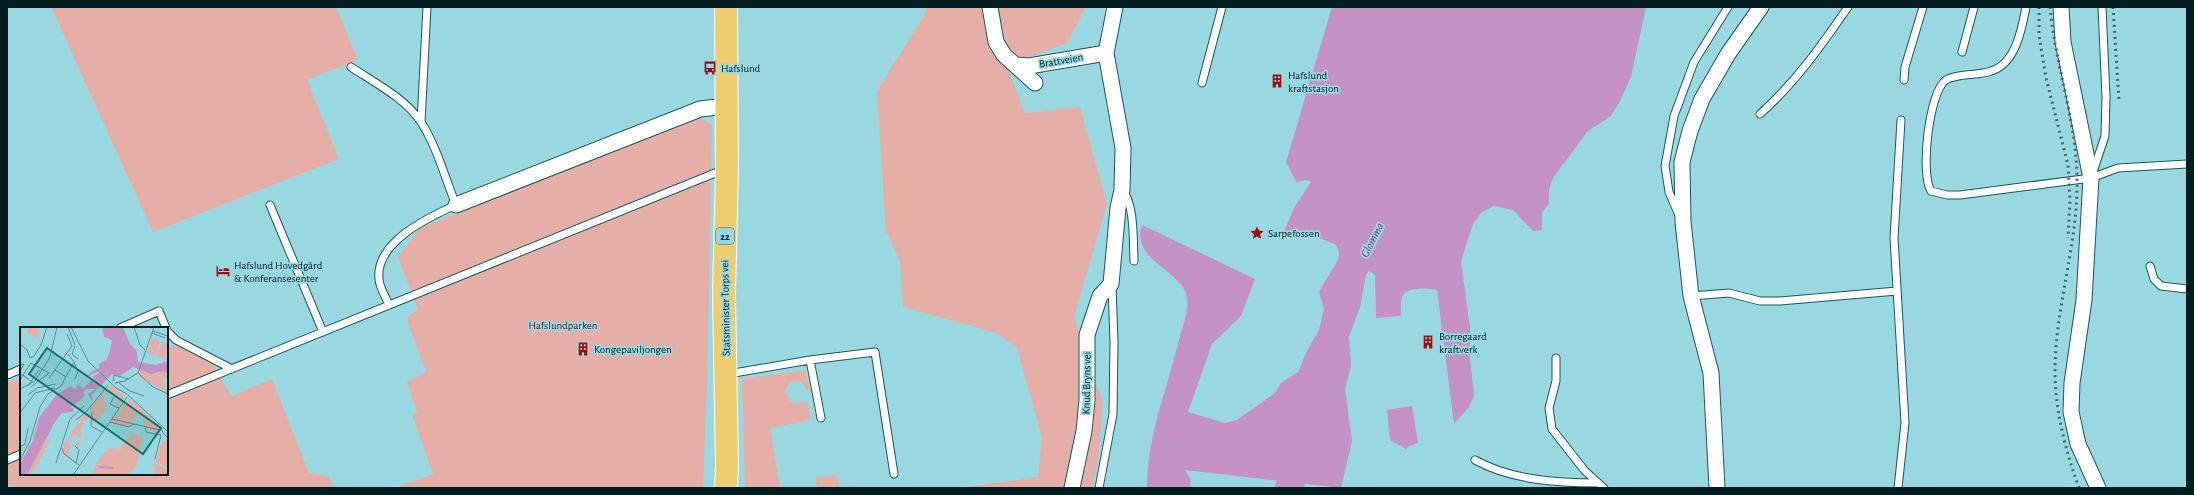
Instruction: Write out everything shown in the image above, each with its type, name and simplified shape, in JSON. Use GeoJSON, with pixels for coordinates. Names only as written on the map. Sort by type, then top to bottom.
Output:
{"type":"FeatureCollection","features":[{"type":"Feature","properties":{"kind":"highway","name":"Statsminister Torps vei"},"geometry":{"type":"LineString","coordinates":[[726,7],[727,168],[724,294],[727,466],[726,488]]}},
{"type":"Feature","properties":{"kind":"highway","name":"Statsminister Torps vei"},"geometry":{"type":"LineString","coordinates":[[727,466],[730,488]]}},
{"type":"Feature","properties":{"kind":"street","name":"Brattveien"},"geometry":{"type":"LineString","coordinates":[[990,7],[996,42],[1004,55],[1035,83]]}},
{"type":"Feature","properties":{"kind":"street"},"geometry":{"type":"LineString","coordinates":[[1111,284],[1118,208],[1122,190],[1123,148],[1106,53],[1115,7]]}},
{"type":"Feature","properties":{"kind":"street"},"geometry":{"type":"LineString","coordinates":[[1717,488],[1711,373],[1690,296],[1682,222],[1682,162],[1690,131],[1702,99],[1728,54],[1760,7]]}},
{"type":"Feature","properties":{"kind":"street"},"geometry":{"type":"LineString","coordinates":[[2061,7],[2063,42],[2091,178],[2084,300],[2072,383],[2070,412],[2078,444],[2098,488]]}},
{"type":"Feature","properties":{"kind":"street","name":"Brattveien"},"geometry":{"type":"LineString","coordinates":[[1016,65],[1028,66],[1106,53]]}},
{"type":"Feature","properties":{"kind":"street"},"geometry":{"type":"LineString","coordinates":[[456,205],[700,109],[727,106]]}},
{"type":"Feature","properties":{"kind":"street","name":"Knud Bryns vei"},"geometry":{"type":"LineString","coordinates":[[1072,488],[1084,431],[1087,400],[1087,335],[1100,296],[1111,284]]}},
{"type":"Feature","properties":{"kind":"lane"},"geometry":{"type":"LineString","coordinates":[[421,122],[427,7]]}},
{"type":"Feature","properties":{"kind":"lane"},"geometry":{"type":"LineString","coordinates":[[1202,83],[1222,7]]}},
{"type":"Feature","properties":{"kind":"lane"},"geometry":{"type":"LineString","coordinates":[[1682,222],[1669,192],[1665,166],[1674,116],[1694,62],[1728,7]]}},
{"type":"Feature","properties":{"kind":"lane"},"geometry":{"type":"LineString","coordinates":[[1760,114],[1781,96],[1802,71],[1848,7]]}},
{"type":"Feature","properties":{"kind":"lane"},"geometry":{"type":"LineString","coordinates":[[1904,80],[1905,67],[1923,7]]}},
{"type":"Feature","properties":{"kind":"lane"},"geometry":{"type":"LineString","coordinates":[[1962,52],[1974,7]]}},
{"type":"Feature","properties":{"kind":"lane"},"geometry":{"type":"LineString","coordinates":[[2026,7],[2019,36],[2007,61],[1991,71],[1946,80],[1941,87],[1928,132],[1926,154],[1927,185],[1931,191],[1937,194],[1960,195],[2091,178],[2118,168],[2187,164]]}},
{"type":"Feature","properties":{"kind":"lane"},"geometry":{"type":"LineString","coordinates":[[2091,178],[2105,136],[2106,97],[2102,7]]}},
{"type":"Feature","properties":{"kind":"lane"},"geometry":{"type":"LineString","coordinates":[[351,67],[397,97],[421,122],[430,139],[456,205],[416,224],[402,236],[388,252],[380,266],[379,280],[389,305]]}},
{"type":"Feature","properties":{"kind":"lane"},"geometry":{"type":"LineString","coordinates":[[1898,488],[1905,423],[1894,238],[1901,120]]}},
{"type":"Feature","properties":{"kind":"lane"},"geometry":{"type":"LineString","coordinates":[[168,395],[727,168]]}},
{"type":"Feature","properties":{"kind":"lane"},"geometry":{"type":"LineString","coordinates":[[1122,190],[1128,196],[1131,208],[1134,261]]}},
{"type":"Feature","properties":{"kind":"lane"},"geometry":{"type":"LineString","coordinates":[[270,205],[323,332]]}},
{"type":"Feature","properties":{"kind":"lane"},"geometry":{"type":"LineString","coordinates":[[2150,266],[2154,279],[2161,286],[2187,289]]}},
{"type":"Feature","properties":{"kind":"lane"},"geometry":{"type":"LineString","coordinates":[[1099,488],[1113,414],[1114,342],[1111,284]]}},
{"type":"Feature","properties":{"kind":"lane"},"geometry":{"type":"LineString","coordinates":[[1690,296],[1729,294],[1760,301],[1780,301],[1897,291]]}},
{"type":"Feature","properties":{"kind":"lane"},"geometry":{"type":"LineString","coordinates":[[122,327],[159,312],[166,327]]}},
{"type":"Feature","properties":{"kind":"lane"},"geometry":{"type":"LineString","coordinates":[[168,332],[176,340],[232,369]]}},
{"type":"Feature","properties":{"kind":"lane"},"geometry":{"type":"LineString","coordinates":[[726,374],[810,360],[875,352],[894,474]]}},
{"type":"Feature","properties":{"kind":"lane"},"geometry":{"type":"LineString","coordinates":[[1556,358],[1556,381],[1549,408],[1550,423],[1559,439],[1601,486]]}},
{"type":"Feature","properties":{"kind":"lane"},"geometry":{"type":"LineString","coordinates":[[810,360],[821,418]]}},
{"type":"Feature","properties":{"kind":"lane"},"geometry":{"type":"LineString","coordinates":[[7,375],[20,369]]}},
{"type":"Feature","properties":{"kind":"lane"},"geometry":{"type":"LineString","coordinates":[[7,460],[20,454]]}},
{"type":"Feature","properties":{"kind":"lane"},"geometry":{"type":"LineString","coordinates":[[1475,460],[1501,472],[1562,486],[1601,486]]}},
{"type":"Feature","properties":{"kind":"green space"},"geometry":{"type":"Polygon","coordinates":[[[51,7],[336,7],[358,60],[307,80],[339,159],[153,232],[51,7]]]}},
{"type":"Feature","properties":{"kind":"green space"},"geometry":{"type":"Polygon","coordinates":[[[926,7],[1086,7],[1067,43],[1007,66],[1025,113],[1080,107],[1107,204],[1074,317],[1103,403],[1098,460],[1092,488],[960,488],[1038,477],[1042,438],[1017,348],[997,333],[903,307],[900,261],[886,231],[877,91],[925,14],[926,7]]]}},
{"type":"Feature","properties":{"kind":"green space","name":"Hafslundparken"},"geometry":{"type":"Polygon","coordinates":[[[692,119],[703,119],[712,125],[707,386],[703,488],[394,488],[433,474],[412,415],[417,412],[407,382],[426,372],[408,323],[408,316],[418,310],[398,257],[420,228],[692,119]]]}},
{"type":"Feature","properties":{"kind":"green space"},"geometry":{"type":"Polygon","coordinates":[[[175,345],[211,360],[231,396],[272,379],[309,473],[329,476],[334,488],[21,488],[7,485],[7,383],[20,378],[20,475],[168,475],[168,348],[175,345]]]}},
{"type":"Feature","properties":{"kind":"green space"},"geometry":{"type":"Polygon","coordinates":[[[805,370],[811,391],[806,391],[804,384],[798,381],[790,383],[785,390],[792,403],[808,402],[810,420],[770,428],[780,488],[745,488],[742,379],[805,370]]]}},
{"type":"Feature","properties":{"kind":"green space"},"geometry":{"type":"Polygon","coordinates":[[[837,475],[840,488],[817,488],[816,478],[837,475]]]}},
{"type":"Feature","properties":{"kind":"water"},"geometry":{"type":"Polygon","coordinates":[[[1332,7],[1646,7],[1631,77],[1620,101],[1611,116],[1588,131],[1553,178],[1549,189],[1549,204],[1542,212],[1542,230],[1533,231],[1513,210],[1494,206],[1482,212],[1473,224],[1461,261],[1470,328],[1470,358],[1474,396],[1469,407],[1454,424],[1437,290],[1423,288],[1408,291],[1404,293],[1401,299],[1401,316],[1376,318],[1375,275],[1369,271],[1366,275],[1360,307],[1349,337],[1351,365],[1345,389],[1352,441],[1341,488],[1185,470],[1191,480],[1190,488],[1147,488],[1150,450],[1158,413],[1185,319],[1187,298],[1184,289],[1177,280],[1150,257],[1144,248],[1140,237],[1142,225],[1255,279],[1241,316],[1212,344],[1188,412],[1225,423],[1237,420],[1275,393],[1281,383],[1298,372],[1307,351],[1319,330],[1324,309],[1319,292],[1339,257],[1338,250],[1335,244],[1310,235],[1298,239],[1283,234],[1294,208],[1311,182],[1307,180],[1296,182],[1286,162],[1332,7]]]}},
{"type":"Feature","properties":{"kind":"water"},"geometry":{"type":"Polygon","coordinates":[[[1412,406],[1418,443],[1409,446],[1406,449],[1390,440],[1387,410],[1412,406]]]}},
{"type":"Feature","properties":{"kind":"waterway","name":"Glomma"},"geometry":{"type":"LineString","coordinates":[[1289,488],[1301,447]]}},
{"type":"Feature","properties":{"kind":"railway"},"geometry":{"type":"LineString","coordinates":[[2039,7],[2039,35],[2046,78],[2068,165],[2070,200],[2068,238]]}},
{"type":"Feature","properties":{"kind":"railway"},"geometry":{"type":"LineString","coordinates":[[2050,7],[2056,50],[2070,115],[2076,158],[2077,180],[2074,229],[2058,327],[2055,376],[2057,404],[2062,433],[2079,488]]}},
{"type":"Feature","properties":{"kind":"railway"},"geometry":{"type":"LineString","coordinates":[[2113,7],[2119,101]]}},
{"type":"Feature","properties":{"kind":"place","name":"Hafslund"},"geometry":{"type":"Point","coordinates":[710,68]}},
{"type":"Feature","properties":{"kind":"place","name":"Hafslund kraftstasjon"},"geometry":{"type":"Point","coordinates":[1277,81]}},
{"type":"Feature","properties":{"kind":"place","name":"Sarpefossen"},"geometry":{"type":"Point","coordinates":[1257,233]}},
{"type":"Feature","properties":{"kind":"place","name":"Hafslund Hovedgård & Konferansesenter"},"geometry":{"type":"Point","coordinates":[223,271]}},
{"type":"Feature","properties":{"kind":"place","name":"Borregaard kraftverk"},"geometry":{"type":"Point","coordinates":[1428,342]}},
{"type":"Feature","properties":{"kind":"place","name":"Kongepaviljongen"},"geometry":{"type":"Point","coordinates":[583,349]}}]}
